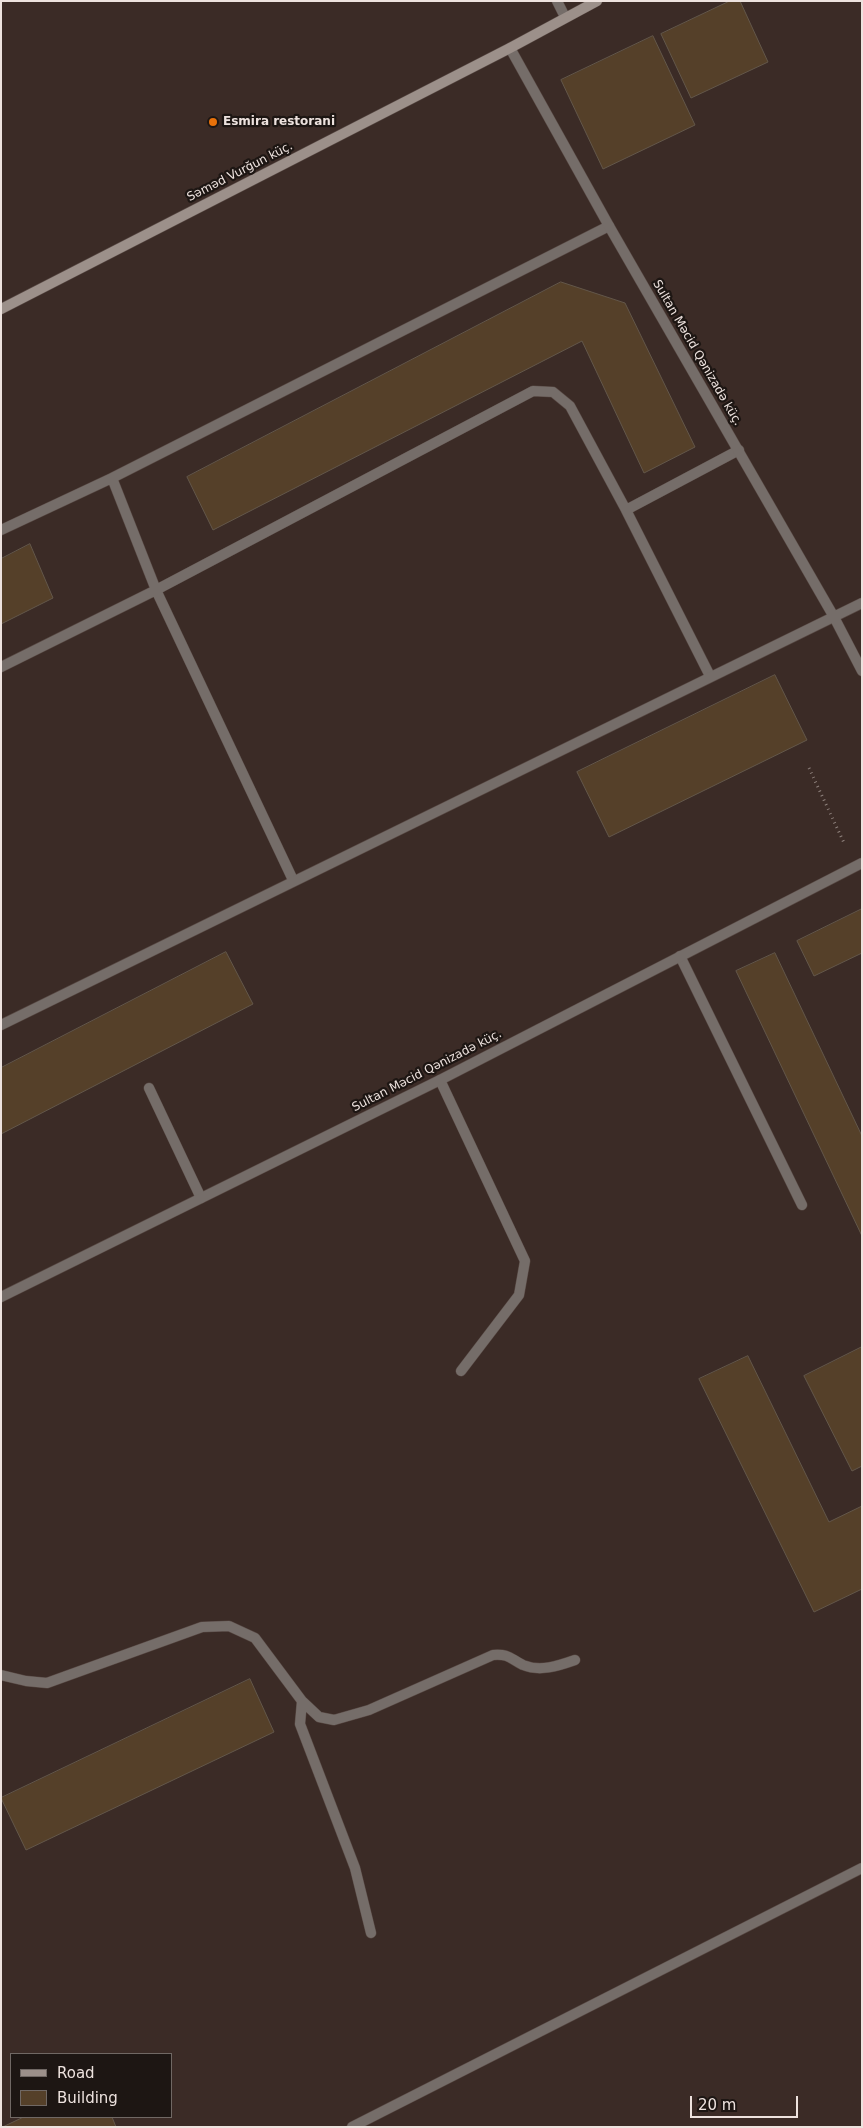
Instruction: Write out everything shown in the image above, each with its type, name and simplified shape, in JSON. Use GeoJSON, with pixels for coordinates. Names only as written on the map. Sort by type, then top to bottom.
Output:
{"type":"FeatureCollection","features":[{"type":"Feature","properties":{"kind":"main road","name":"Səməd Vurğun küç."},"geometry":{"type":"LineString","coordinates":[[1,309],[510,48],[564,17],[597,1]]}},
{"type":"Feature","properties":{"kind":"street"},"geometry":{"type":"LineString","coordinates":[[557,1],[564,17]]}},
{"type":"Feature","properties":{"kind":"street","name":"Sultan Məcid Qənizadə küç."},"geometry":{"type":"LineString","coordinates":[[510,48],[609,226],[834,617],[862,671]]}},
{"type":"Feature","properties":{"kind":"street"},"geometry":{"type":"LineString","coordinates":[[1,530],[112,478],[609,226]]}},
{"type":"Feature","properties":{"kind":"street"},"geometry":{"type":"LineString","coordinates":[[1,667],[156,590],[533,392],[553,392],[570,406],[626,510],[710,676]]}},
{"type":"Feature","properties":{"kind":"street"},"geometry":{"type":"LineString","coordinates":[[626,510],[739,450]]}},
{"type":"Feature","properties":{"kind":"street"},"geometry":{"type":"LineString","coordinates":[[112,478],[156,590],[292,880]]}},
{"type":"Feature","properties":{"kind":"street"},"geometry":{"type":"LineString","coordinates":[[1,1025],[292,880],[862,603]]}},
{"type":"Feature","properties":{"kind":"street","name":"Sultan Məcid Qənizadə küç."},"geometry":{"type":"LineString","coordinates":[[1,1297],[440,1080],[858,864]]}},
{"type":"Feature","properties":{"kind":"street"},"geometry":{"type":"LineString","coordinates":[[680,956],[802,1205]]}},
{"type":"Feature","properties":{"kind":"street"},"geometry":{"type":"LineString","coordinates":[[440,1080],[525,1261],[519,1295],[461,1371]]}},
{"type":"Feature","properties":{"kind":"street"},"geometry":{"type":"LineString","coordinates":[[149,1088],[201,1198]]}},
{"type":"Feature","properties":{"kind":"street"},"geometry":{"type":"LineString","coordinates":[[1,1675],[26,1682],[47,1683],[202,1627],[229,1626],[255,1638],[302,1701],[319,1717],[334,1720],[369,1710],[494,1656],[508,1654],[523,1665],[538,1669],[560,1666],[575,1660]]}},
{"type":"Feature","properties":{"kind":"street"},"geometry":{"type":"LineString","coordinates":[[302,1701],[300,1724],[355,1868],[371,1933]]}},
{"type":"Feature","properties":{"kind":"street"},"geometry":{"type":"LineString","coordinates":[[352,2127],[363,2124],[862,1868]]}},
{"type":"Feature","properties":{"kind":"path"},"geometry":{"type":"LineString","coordinates":[[808,768],[858,864]]}},
{"type":"Feature","properties":{"kind":"building"},"geometry":{"type":"Polygon","coordinates":[[[730,1],[740,1],[768,62],[691,98],[661,34],[730,1]]]}},
{"type":"Feature","properties":{"kind":"building"},"geometry":{"type":"Polygon","coordinates":[[[653,36],[695,125],[603,169],[561,80],[653,36]]]}},
{"type":"Feature","properties":{"kind":"building"},"geometry":{"type":"Polygon","coordinates":[[[561,282],[625,303],[695,447],[644,473],[582,341],[213,530],[187,477],[561,282]]]}},
{"type":"Feature","properties":{"kind":"building"},"geometry":{"type":"Polygon","coordinates":[[[30,544],[53,598],[1,624],[1,559],[30,544]]]}},
{"type":"Feature","properties":{"kind":"building"},"geometry":{"type":"Polygon","coordinates":[[[775,675],[807,740],[609,837],[577,772],[775,675]]]}},
{"type":"Feature","properties":{"kind":"building"},"geometry":{"type":"Polygon","coordinates":[[[862,909],[862,953],[814,976],[797,941],[862,909]]]}},
{"type":"Feature","properties":{"kind":"building"},"geometry":{"type":"Polygon","coordinates":[[[226,952],[253,1004],[1,1134],[1,1068],[226,952]]]}},
{"type":"Feature","properties":{"kind":"building"},"geometry":{"type":"Polygon","coordinates":[[[775,953],[862,1136],[862,1236],[736,971],[775,953]]]}},
{"type":"Feature","properties":{"kind":"building"},"geometry":{"type":"Polygon","coordinates":[[[862,1347],[862,1466],[852,1471],[804,1376],[862,1347]]]}},
{"type":"Feature","properties":{"kind":"building"},"geometry":{"type":"Polygon","coordinates":[[[748,1356],[829,1522],[862,1506],[862,1589],[814,1612],[699,1379],[748,1356]]]}},
{"type":"Feature","properties":{"kind":"building"},"geometry":{"type":"Polygon","coordinates":[[[250,1679],[274,1732],[26,1850],[1,1798],[250,1679]]]}},
{"type":"Feature","properties":{"kind":"building"},"geometry":{"type":"Polygon","coordinates":[[[22,2118],[112,2118],[116,2127],[3,2127],[22,2118]]]}},
{"type":"Feature","properties":{"kind":"place","name":"Esmira restorani"},"geometry":{"type":"Point","coordinates":[213,122]}}]}
